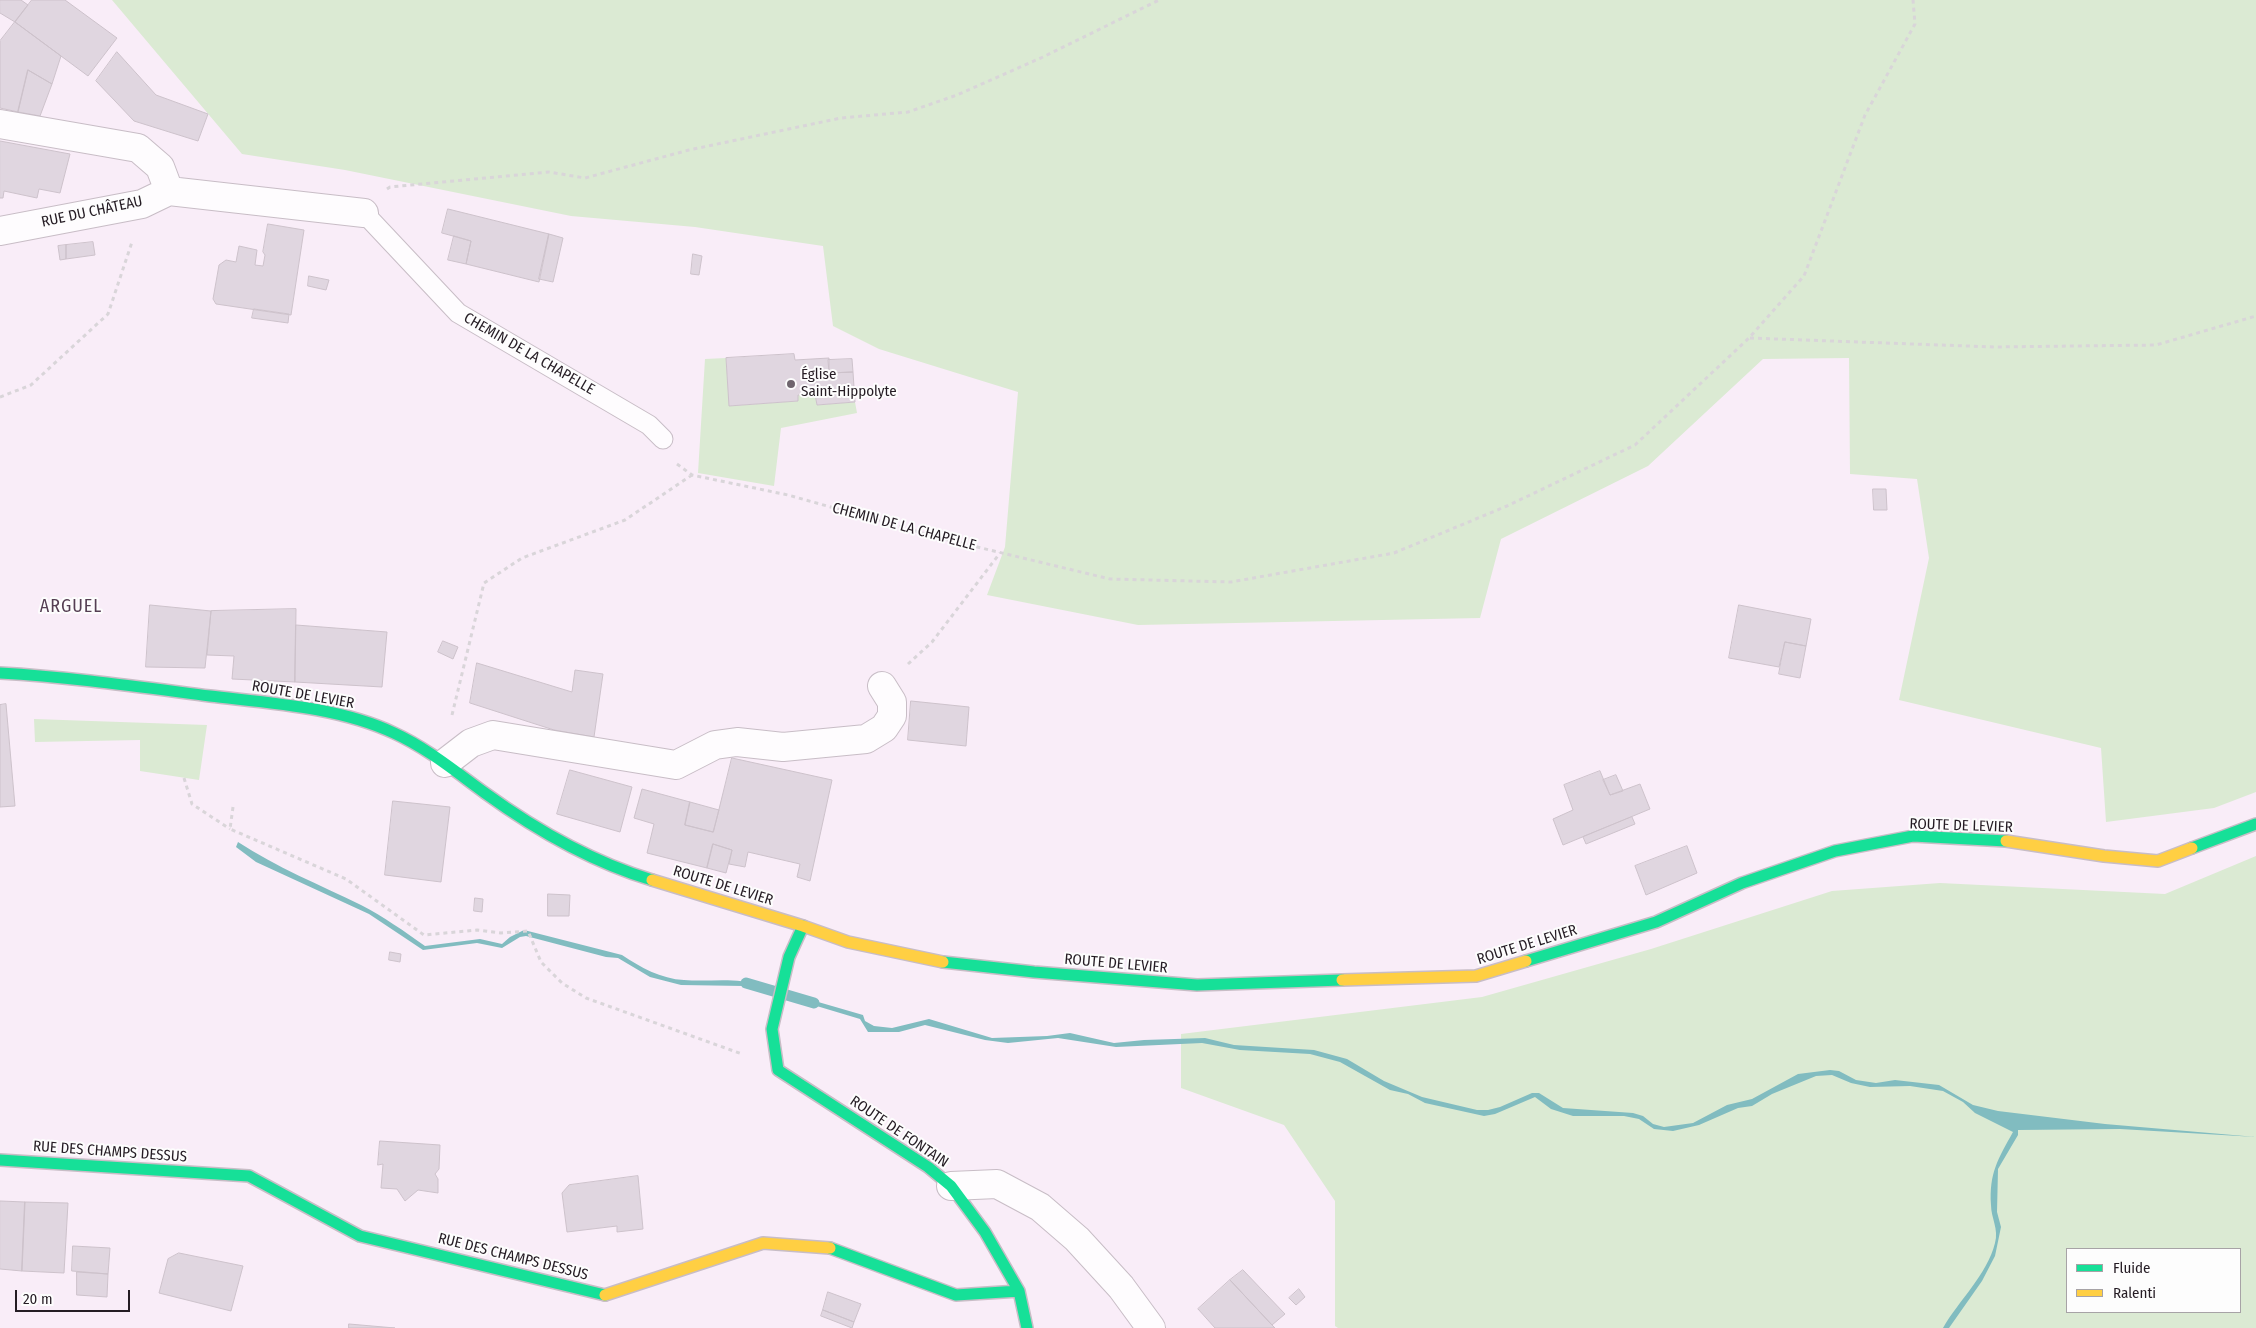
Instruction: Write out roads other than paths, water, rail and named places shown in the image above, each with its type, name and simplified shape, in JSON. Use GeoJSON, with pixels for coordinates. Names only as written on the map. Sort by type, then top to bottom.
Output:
{"type":"FeatureCollection","features":[{"type":"Feature","properties":{"kind":"street"},"geometry":{"type":"LineString","coordinates":[[0,124],[138,148],[160,167],[169,191],[364,213]]}},
{"type":"Feature","properties":{"kind":"street","name":"RUE DU CHÂTEAU"},"geometry":{"type":"LineString","coordinates":[[0,231],[142,204],[169,191]]}},
{"type":"Feature","properties":{"kind":"street","name":"ROUTE DE LEVIER"},"geometry":{"type":"LineString","coordinates":[[0,673],[48,676],[252,701],[349,716],[395,733],[445,763],[486,794],[558,841],[636,875],[803,926],[848,942],[937,961],[1034,972],[1197,985],[1476,976],[1656,922],[1742,883],[1835,852],[1913,836],[1997,840],[2104,856],[2158,861],[2256,824]]}},
{"type":"Feature","properties":{"kind":"street"},"geometry":{"type":"LineString","coordinates":[[445,763],[471,743],[494,734],[676,765],[715,745],[737,742],[783,747],[866,740],[884,728],[892,716],[892,702],[882,686]]}},
{"type":"Feature","properties":{"kind":"street","name":"ROUTE DE FONTAIN"},"geometry":{"type":"LineString","coordinates":[[803,926],[789,956],[772,1029],[778,1070],[928,1167],[951,1186],[985,1232],[1019,1291],[1027,1328]]}},
{"type":"Feature","properties":{"kind":"street","name":"RUE DES CHAMPS DESSUS"},"geometry":{"type":"LineString","coordinates":[[0,1160],[249,1176],[360,1236],[605,1295],[763,1243],[826,1248],[956,1295],[1019,1291]]}},
{"type":"Feature","properties":{"kind":"street"},"geometry":{"type":"LineString","coordinates":[[951,1186],[997,1184],[1040,1207],[1077,1239],[1121,1287],[1151,1328]]}},
{"type":"Feature","properties":{"kind":"lane","name":"CHEMIN DE LA CHAPELLE"},"geometry":{"type":"LineString","coordinates":[[364,213],[458,313],[649,425],[663,439]]}},
{"type":"Feature","properties":{"kind":"water"},"geometry":{"type":"Polygon","coordinates":[[[238,842],[283,868],[361,905],[394,924],[425,946],[480,939],[502,944],[510,937],[524,930],[622,955],[643,968],[675,979],[742,981],[761,985],[760,989],[744,986],[681,985],[650,977],[618,958],[606,957],[526,936],[520,937],[502,948],[477,943],[423,950],[369,914],[256,862],[236,847],[238,842]]]}},
{"type":"Feature","properties":{"kind":"water"},"geometry":{"type":"Polygon","coordinates":[[[801,997],[863,1015],[865,1021],[874,1026],[892,1028],[929,1019],[992,1038],[1047,1036],[1070,1033],[1114,1043],[1205,1038],[1234,1045],[1314,1050],[1347,1059],[1384,1081],[1422,1097],[1477,1110],[1500,1107],[1532,1093],[1539,1093],[1563,1108],[1633,1113],[1643,1116],[1653,1124],[1664,1127],[1693,1123],[1727,1105],[1752,1099],[1798,1074],[1830,1070],[1839,1071],[1856,1080],[1876,1083],[1895,1080],[1939,1085],[1973,1105],[1998,1111],[2105,1124],[2256,1137],[2120,1129],[2018,1130],[2018,1135],[1998,1169],[1997,1212],[2001,1227],[1995,1256],[1982,1281],[1949,1328],[1943,1328],[1979,1277],[1991,1255],[1996,1233],[1991,1210],[1991,1184],[1999,1159],[2013,1132],[1975,1113],[1963,1102],[1943,1091],[1910,1086],[1870,1087],[1851,1083],[1832,1075],[1816,1076],[1772,1094],[1752,1106],[1738,1108],[1699,1125],[1673,1131],[1654,1129],[1639,1119],[1624,1116],[1573,1116],[1551,1109],[1535,1097],[1495,1114],[1484,1116],[1425,1103],[1408,1094],[1390,1090],[1340,1062],[1310,1054],[1240,1050],[1202,1043],[1116,1047],[1058,1038],[1008,1043],[985,1040],[925,1025],[899,1032],[868,1032],[860,1019],[800,1001],[801,997]]]}},
{"type":"Feature","properties":{"kind":"waterway"},"geometry":{"type":"LineString","coordinates":[[746,983],[814,1003]]}},
{"type":"Feature","properties":{"kind":"place","name":"Église Saint-Hippolyte"},"geometry":{"type":"Point","coordinates":[791,384]}},
{"type":"Feature","properties":{"kind":"district","name":"ARGUEL"},"geometry":{"type":"Point","coordinates":[71,607]}}]}
